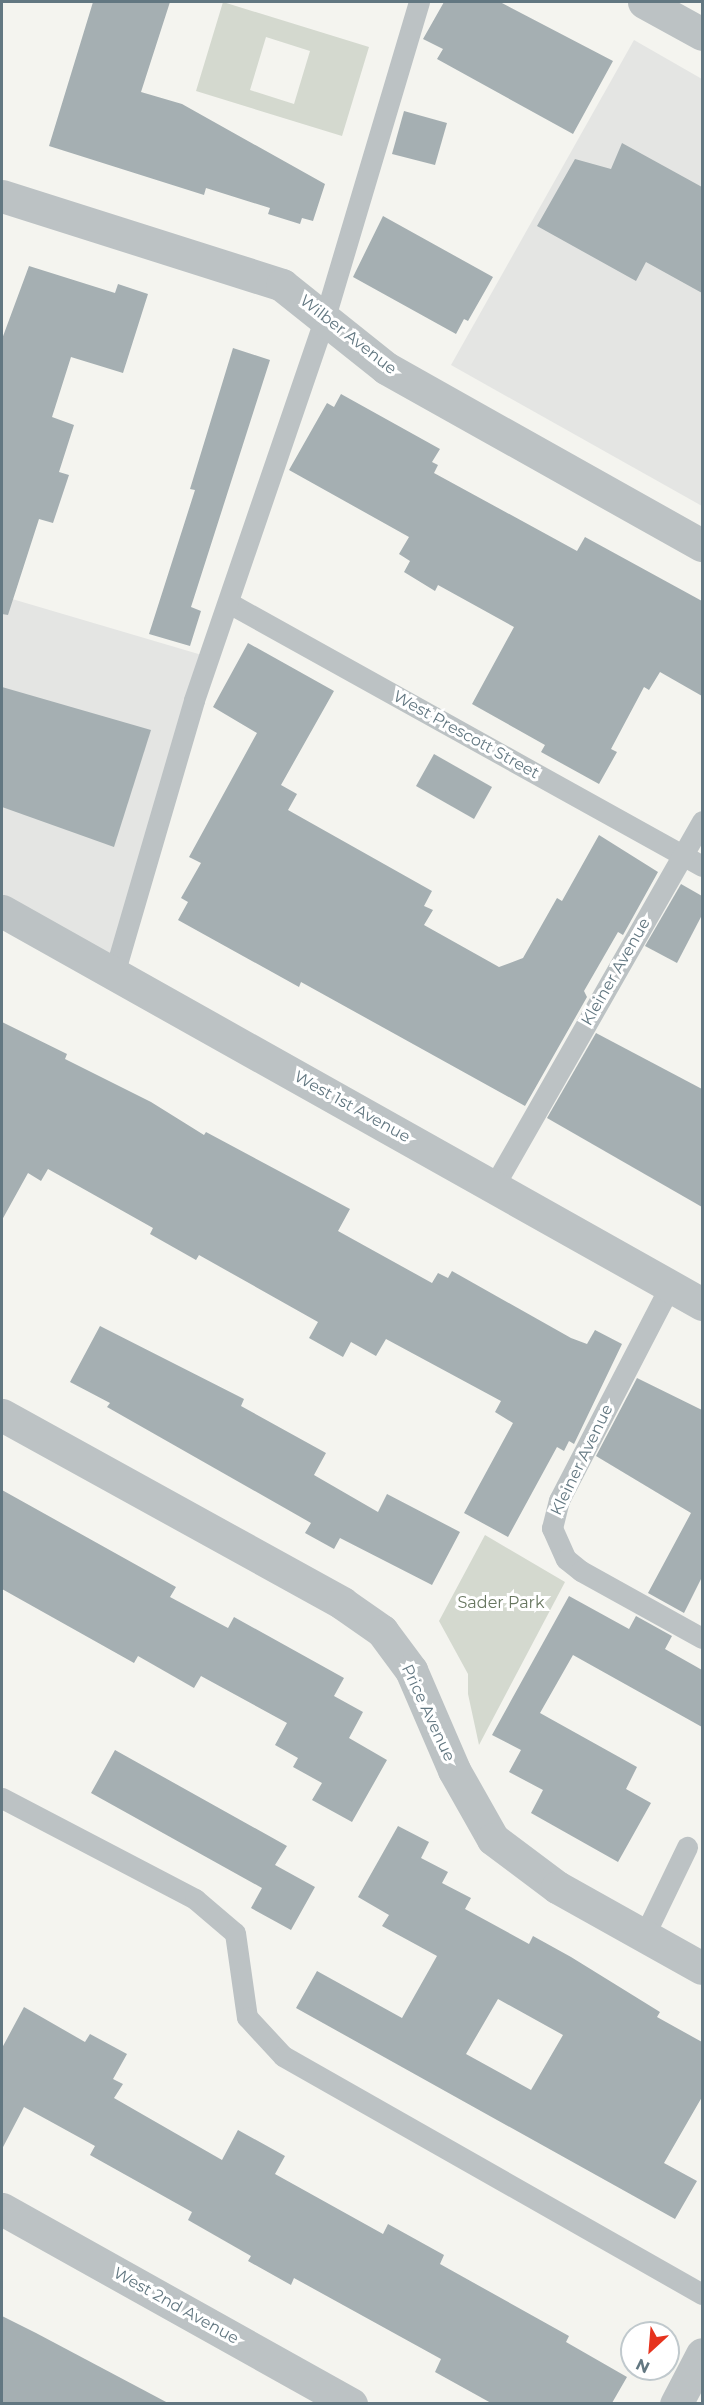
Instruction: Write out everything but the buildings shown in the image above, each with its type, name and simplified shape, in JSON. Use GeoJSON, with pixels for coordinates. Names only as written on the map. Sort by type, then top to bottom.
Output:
{"type":"FeatureCollection","features":[{"type":"Feature","properties":{"kind":"street"},"geometry":{"type":"LineString","coordinates":[[644,2],[702,34]]}},
{"type":"Feature","properties":{"kind":"street","name":"Wilber Avenue"},"geometry":{"type":"LineString","coordinates":[[2,196],[282,285],[325,317],[386,368],[702,545]]}},
{"type":"Feature","properties":{"kind":"street","name":"West 1st Avenue"},"geometry":{"type":"LineString","coordinates":[[2,911],[702,1304]]}},
{"type":"Feature","properties":{"kind":"street","name":"Price Avenue"},"geometry":{"type":"LineString","coordinates":[[2,1415],[342,1603],[382,1631],[411,1670],[454,1770],[493,1839],[557,1887],[702,1968]]}},
{"type":"Feature","properties":{"kind":"street","name":"West 2nd Avenue"},"geometry":{"type":"LineString","coordinates":[[2,2209],[351,2403]]}},
{"type":"Feature","properties":{"kind":"street"},"geometry":{"type":"LineString","coordinates":[[676,2403],[702,2354]]}},
{"type":"Feature","properties":{"kind":"lane"},"geometry":{"type":"LineString","coordinates":[[114,974],[194,699],[229,603],[325,317],[419,2]]}},
{"type":"Feature","properties":{"kind":"lane","name":"West Prescott Street"},"geometry":{"type":"LineString","coordinates":[[229,603],[702,866]]}},
{"type":"Feature","properties":{"kind":"lane","name":"Kleiner Avenue"},"geometry":{"type":"LineString","coordinates":[[494,1186],[702,821]]}},
{"type":"Feature","properties":{"kind":"lane","name":"Kleiner Avenue"},"geometry":{"type":"LineString","coordinates":[[670,1286],[559,1500],[552,1528],[566,1559],[582,1571],[702,1638]]}},
{"type":"Feature","properties":{"kind":"lane"},"geometry":{"type":"LineString","coordinates":[[2,1798],[195,1899],[235,1934],[247,2017],[284,2056],[702,2294]]}},
{"type":"Feature","properties":{"kind":"lane"},"geometry":{"type":"LineString","coordinates":[[644,1936],[687,1847]]}},
{"type":"Feature","properties":{"kind":"shaded area"},"geometry":{"type":"Polygon","coordinates":[[[634,40],[702,79],[702,506],[451,365],[634,40]]]}},
{"type":"Feature","properties":{"kind":"shaded area"},"geometry":{"type":"Polygon","coordinates":[[[2,596],[212,658],[117,977],[2,913],[2,596]]]}},
{"type":"Feature","properties":{"kind":"green space"},"geometry":{"type":"Polygon","coordinates":[[[223,2],[369,47],[342,136],[196,91],[223,2]],[[266,37],[250,90],[294,104],[310,51],[266,37]]]}},
{"type":"Feature","properties":{"kind":"green space","name":"Sader Park"},"geometry":{"type":"Polygon","coordinates":[[[485,1535],[565,1582],[479,1745],[468,1694],[468,1674],[439,1621],[485,1535]]]}}]}
